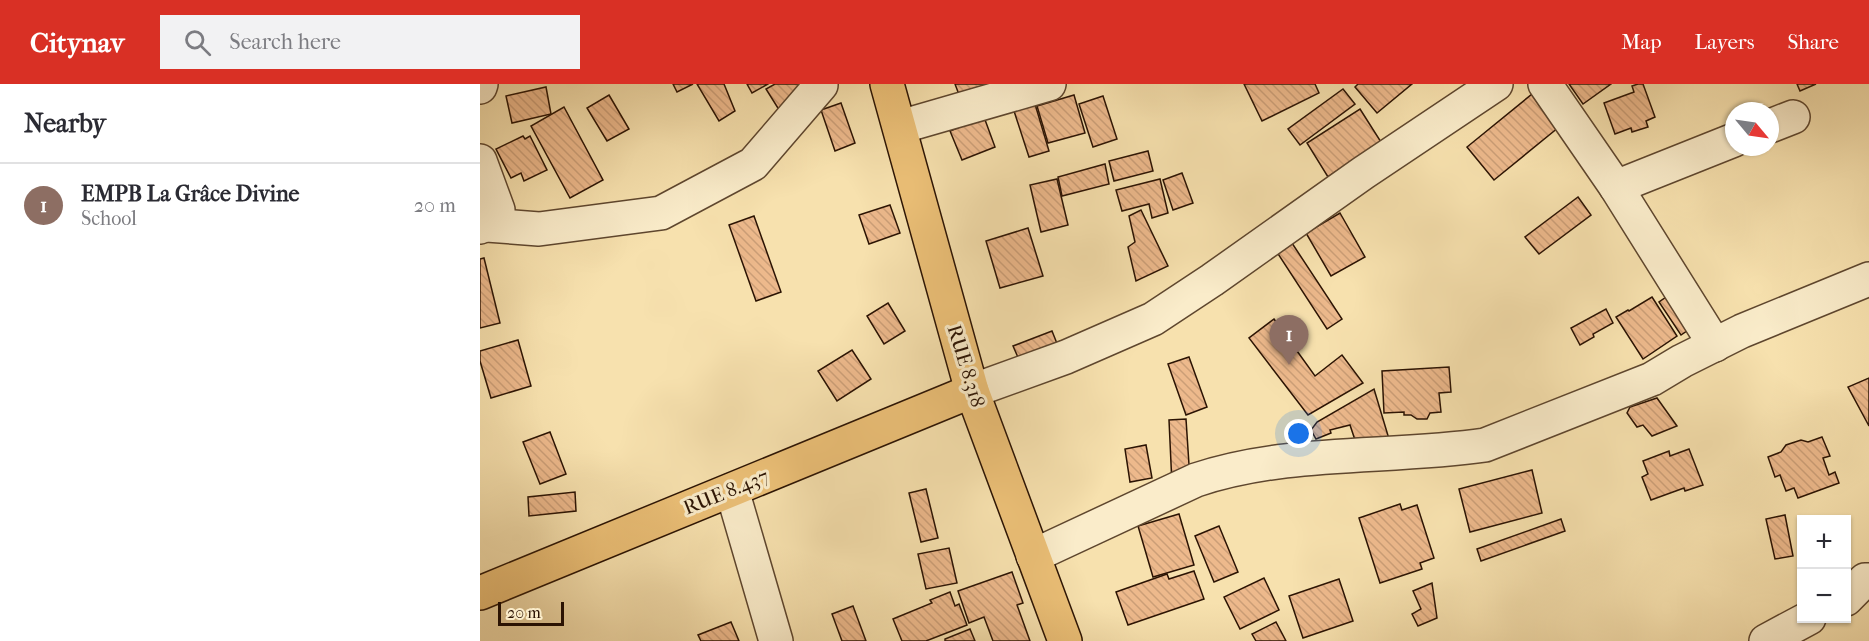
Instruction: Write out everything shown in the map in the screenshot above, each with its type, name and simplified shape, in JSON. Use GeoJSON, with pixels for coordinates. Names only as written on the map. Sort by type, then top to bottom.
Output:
{"type":"FeatureCollection","features":[{"type":"Feature","properties":{"kind":"main road","name":"RUE 8.318"},"geometry":{"type":"LineString","coordinates":[[887,84],[972,391],[1065,641]]}},
{"type":"Feature","properties":{"kind":"main road","name":"RUE 8.437"},"geometry":{"type":"LineString","coordinates":[[480,593],[972,391]]}},
{"type":"Feature","properties":{"kind":"street"},"geometry":{"type":"LineString","coordinates":[[900,127],[1049,84]]}},
{"type":"Feature","properties":{"kind":"street"},"geometry":{"type":"LineString","coordinates":[[972,391],[1066,357],[1153,319],[1496,84]]}},
{"type":"Feature","properties":{"kind":"street"},"geometry":{"type":"LineString","coordinates":[[1545,84],[1616,187],[1714,345]]}},
{"type":"Feature","properties":{"kind":"street"},"geometry":{"type":"LineString","coordinates":[[483,226],[539,229],[661,213],[753,164],[821,85]]}},
{"type":"Feature","properties":{"kind":"street"},"geometry":{"type":"LineString","coordinates":[[1616,187],[1725,144]]}},
{"type":"Feature","properties":{"kind":"street"},"geometry":{"type":"LineString","coordinates":[[480,160],[498,210],[496,219],[483,226]]}},
{"type":"Feature","properties":{"kind":"street"},"geometry":{"type":"LineString","coordinates":[[1033,556],[1196,480],[1223,471],[1296,460],[1485,445],[1652,379],[1742,331],[1869,279]]}},
{"type":"Feature","properties":{"kind":"street"},"geometry":{"type":"LineString","coordinates":[[732,490],[776,641]]}},
{"type":"Feature","properties":{"kind":"street"},"geometry":{"type":"LineString","coordinates":[[1851,594],[1865,580],[1869,580]]}},
{"type":"Feature","properties":{"kind":"street"},"geometry":{"type":"LineString","coordinates":[[1766,641],[1800,623]]}},
{"type":"Feature","properties":{"kind":"building"},"geometry":{"type":"Polygon","coordinates":[[[673,84],[693,84],[677,92],[673,84]]]}},
{"type":"Feature","properties":{"kind":"building"},"geometry":{"type":"Polygon","coordinates":[[[697,84],[724,84],[735,111],[719,121],[697,84]]]}},
{"type":"Feature","properties":{"kind":"building"},"geometry":{"type":"Polygon","coordinates":[[[747,84],[768,84],[752,93],[747,84]]]}},
{"type":"Feature","properties":{"kind":"building"},"geometry":{"type":"Polygon","coordinates":[[[775,84],[799,84],[807,97],[781,113],[766,89],[775,84]]]}},
{"type":"Feature","properties":{"kind":"building"},"geometry":{"type":"Polygon","coordinates":[[[955,84],[990,84],[961,100],[955,84]]]}},
{"type":"Feature","properties":{"kind":"building"},"geometry":{"type":"Polygon","coordinates":[[[1244,84],[1315,84],[1319,93],[1262,121],[1244,84]]]}},
{"type":"Feature","properties":{"kind":"building"},"geometry":{"type":"Polygon","coordinates":[[[1358,84],[1412,84],[1377,113],[1355,87],[1358,84]]]}},
{"type":"Feature","properties":{"kind":"building"},"geometry":{"type":"Polygon","coordinates":[[[1569,84],[1611,84],[1583,104],[1569,84]]]}},
{"type":"Feature","properties":{"kind":"building"},"geometry":{"type":"Polygon","coordinates":[[[1643,84],[1655,117],[1646,121],[1648,127],[1632,132],[1631,128],[1615,134],[1604,103],[1634,92],[1632,86],[1643,84]]]}},
{"type":"Feature","properties":{"kind":"building"},"geometry":{"type":"Polygon","coordinates":[[[1797,84],[1816,84],[1800,91],[1797,84]]]}},
{"type":"Feature","properties":{"kind":"building"},"geometry":{"type":"Polygon","coordinates":[[[546,87],[551,114],[512,123],[506,96],[546,87]]]}},
{"type":"Feature","properties":{"kind":"building"},"geometry":{"type":"Polygon","coordinates":[[[1343,89],[1355,104],[1300,145],[1288,129],[1343,89]]]}},
{"type":"Feature","properties":{"kind":"building"},"geometry":{"type":"Polygon","coordinates":[[[1537,90],[1564,123],[1494,180],[1467,147],[1537,90]]]}},
{"type":"Feature","properties":{"kind":"building"},"geometry":{"type":"Polygon","coordinates":[[[609,95],[629,129],[607,141],[587,108],[609,95]]]}},
{"type":"Feature","properties":{"kind":"building"},"geometry":{"type":"Polygon","coordinates":[[[1074,95],[1085,133],[1048,143],[1037,106],[1074,95]]]}},
{"type":"Feature","properties":{"kind":"building"},"geometry":{"type":"Polygon","coordinates":[[[1103,96],[1117,139],[1093,147],[1079,104],[1103,96]]]}},
{"type":"Feature","properties":{"kind":"building"},"geometry":{"type":"Polygon","coordinates":[[[841,103],[855,143],[835,151],[821,110],[841,103]]]}},
{"type":"Feature","properties":{"kind":"building"},"geometry":{"type":"Polygon","coordinates":[[[1035,104],[1049,151],[1029,157],[1014,111],[1035,104]]]}},
{"type":"Feature","properties":{"kind":"building"},"geometry":{"type":"Polygon","coordinates":[[[564,107],[603,180],[570,198],[531,126],[564,107]]]}},
{"type":"Feature","properties":{"kind":"building"},"geometry":{"type":"Polygon","coordinates":[[[1360,109],[1381,142],[1328,177],[1307,143],[1360,109]]]}},
{"type":"Feature","properties":{"kind":"building"},"geometry":{"type":"Polygon","coordinates":[[[984,117],[995,147],[962,160],[950,131],[984,117]]]}},
{"type":"Feature","properties":{"kind":"building"},"geometry":{"type":"Polygon","coordinates":[[[523,136],[525,139],[530,136],[547,170],[524,181],[521,173],[511,178],[496,149],[523,136]]]}},
{"type":"Feature","properties":{"kind":"building"},"geometry":{"type":"Polygon","coordinates":[[[1148,151],[1153,171],[1114,181],[1109,161],[1148,151]]]}},
{"type":"Feature","properties":{"kind":"building"},"geometry":{"type":"Polygon","coordinates":[[[1105,164],[1109,184],[1062,196],[1058,177],[1105,164]]]}},
{"type":"Feature","properties":{"kind":"building"},"geometry":{"type":"Polygon","coordinates":[[[1182,173],[1193,203],[1173,210],[1163,180],[1182,173]]]}},
{"type":"Feature","properties":{"kind":"building"},"geometry":{"type":"Polygon","coordinates":[[[1057,179],[1068,225],[1041,232],[1030,185],[1057,179]]]}},
{"type":"Feature","properties":{"kind":"building"},"geometry":{"type":"Polygon","coordinates":[[[1160,179],[1168,213],[1152,218],[1149,204],[1122,211],[1116,190],[1160,179]]]}},
{"type":"Feature","properties":{"kind":"building"},"geometry":{"type":"Polygon","coordinates":[[[1578,197],[1591,215],[1539,254],[1525,237],[1578,197]]]}},
{"type":"Feature","properties":{"kind":"building"},"geometry":{"type":"Polygon","coordinates":[[[890,205],[900,233],[869,244],[859,215],[890,205]]]}},
{"type":"Feature","properties":{"kind":"building"},"geometry":{"type":"Polygon","coordinates":[[[1141,210],[1168,266],[1136,281],[1128,247],[1135,242],[1129,216],[1141,210]]]}},
{"type":"Feature","properties":{"kind":"building"},"geometry":{"type":"Polygon","coordinates":[[[1340,213],[1365,257],[1331,276],[1306,233],[1340,213]]]}},
{"type":"Feature","properties":{"kind":"building"},"geometry":{"type":"Polygon","coordinates":[[[754,216],[781,292],[756,301],[729,225],[754,216]]]}},
{"type":"Feature","properties":{"kind":"building"},"geometry":{"type":"Polygon","coordinates":[[[1028,228],[1043,276],[1000,288],[986,241],[1028,228]]]}},
{"type":"Feature","properties":{"kind":"building"},"geometry":{"type":"Polygon","coordinates":[[[1286,234],[1342,319],[1327,329],[1271,243],[1286,234]]]}},
{"type":"Feature","properties":{"kind":"building"},"geometry":{"type":"Polygon","coordinates":[[[484,258],[500,323],[480,328],[480,259],[484,258]]]}},
{"type":"Feature","properties":{"kind":"building"},"geometry":{"type":"Polygon","coordinates":[[[1672,293],[1694,326],[1681,335],[1659,302],[1672,293]]]}},
{"type":"Feature","properties":{"kind":"building"},"geometry":{"type":"Polygon","coordinates":[[[1652,297],[1677,336],[1643,359],[1616,317],[1652,297]]]}},
{"type":"Feature","properties":{"kind":"building"},"geometry":{"type":"Polygon","coordinates":[[[888,303],[905,331],[884,344],[867,316],[888,303]]]}},
{"type":"Feature","properties":{"kind":"building"},"geometry":{"type":"Polygon","coordinates":[[[1606,309],[1613,323],[1593,334],[1594,337],[1580,345],[1571,328],[1606,309]]]}},
{"type":"Feature","properties":{"kind":"building"},"geometry":{"type":"Polygon","coordinates":[[[1274,319],[1315,376],[1342,355],[1363,383],[1308,415],[1249,338],[1274,319]]]}},
{"type":"Feature","properties":{"kind":"building"},"geometry":{"type":"Polygon","coordinates":[[[1052,331],[1062,356],[1024,371],[1013,346],[1052,331]]]}},
{"type":"Feature","properties":{"kind":"building"},"geometry":{"type":"Polygon","coordinates":[[[518,340],[531,386],[491,398],[480,361],[480,351],[518,340]]]}},
{"type":"Feature","properties":{"kind":"building"},"geometry":{"type":"Polygon","coordinates":[[[852,350],[871,379],[837,401],[818,371],[852,350]]]}},
{"type":"Feature","properties":{"kind":"building"},"geometry":{"type":"Polygon","coordinates":[[[1189,357],[1207,407],[1186,415],[1168,364],[1189,357]]]}},
{"type":"Feature","properties":{"kind":"building"},"geometry":{"type":"Polygon","coordinates":[[[1449,367],[1451,392],[1439,393],[1441,412],[1430,413],[1427,419],[1417,419],[1411,415],[1404,415],[1404,412],[1384,413],[1382,371],[1449,367]]]}},
{"type":"Feature","properties":{"kind":"building"},"geometry":{"type":"Polygon","coordinates":[[[1869,378],[1869,426],[1848,387],[1869,378]]]}},
{"type":"Feature","properties":{"kind":"building"},"geometry":{"type":"Polygon","coordinates":[[[1374,389],[1389,439],[1357,446],[1350,425],[1330,430],[1331,433],[1316,439],[1311,430],[1317,422],[1374,389]]]}},
{"type":"Feature","properties":{"kind":"building"},"geometry":{"type":"Polygon","coordinates":[[[1657,398],[1677,426],[1652,436],[1643,425],[1637,427],[1627,413],[1630,407],[1657,398]]]}},
{"type":"Feature","properties":{"kind":"building"},"geometry":{"type":"Polygon","coordinates":[[[1186,419],[1190,480],[1172,485],[1169,420],[1186,419]]]}},
{"type":"Feature","properties":{"kind":"building"},"geometry":{"type":"Polygon","coordinates":[[[550,432],[566,474],[540,484],[523,442],[550,432]]]}},
{"type":"Feature","properties":{"kind":"building"},"geometry":{"type":"Polygon","coordinates":[[[1822,437],[1830,456],[1823,458],[1829,475],[1835,472],[1839,483],[1798,498],[1794,488],[1786,491],[1780,475],[1775,477],[1768,457],[1781,452],[1786,445],[1801,440],[1808,442],[1822,437]]]}},
{"type":"Feature","properties":{"kind":"building"},"geometry":{"type":"Polygon","coordinates":[[[1146,445],[1152,478],[1130,482],[1125,449],[1146,445]]]}},
{"type":"Feature","properties":{"kind":"building"},"geometry":{"type":"Polygon","coordinates":[[[1689,449],[1703,485],[1685,491],[1684,488],[1651,500],[1642,477],[1648,474],[1643,461],[1669,451],[1670,456],[1689,449]]]}},
{"type":"Feature","properties":{"kind":"building"},"geometry":{"type":"Polygon","coordinates":[[[1532,470],[1542,513],[1470,532],[1459,489],[1532,470]]]}},
{"type":"Feature","properties":{"kind":"building"},"geometry":{"type":"Polygon","coordinates":[[[926,489],[938,538],[921,542],[909,493],[926,489]]]}},
{"type":"Feature","properties":{"kind":"building"},"geometry":{"type":"Polygon","coordinates":[[[575,492],[576,511],[529,516],[528,497],[575,492]]]}},
{"type":"Feature","properties":{"kind":"building"},"geometry":{"type":"Polygon","coordinates":[[[1400,504],[1402,510],[1417,505],[1434,558],[1420,563],[1422,569],[1380,583],[1359,518],[1400,504]]]}},
{"type":"Feature","properties":{"kind":"building"},"geometry":{"type":"Polygon","coordinates":[[[1179,514],[1194,565],[1153,577],[1138,526],[1179,514]]]}},
{"type":"Feature","properties":{"kind":"building"},"geometry":{"type":"Polygon","coordinates":[[[1785,515],[1793,556],[1775,559],[1766,519],[1785,515]]]}},
{"type":"Feature","properties":{"kind":"building"},"geometry":{"type":"Polygon","coordinates":[[[1561,519],[1565,531],[1481,561],[1477,549],[1561,519]]]}},
{"type":"Feature","properties":{"kind":"building"},"geometry":{"type":"Polygon","coordinates":[[[1219,526],[1238,572],[1214,582],[1195,536],[1219,526]]]}},
{"type":"Feature","properties":{"kind":"building"},"geometry":{"type":"Polygon","coordinates":[[[949,548],[957,583],[926,589],[918,554],[949,548]]]}},
{"type":"Feature","properties":{"kind":"building"},"geometry":{"type":"Polygon","coordinates":[[[1194,571],[1204,599],[1128,625],[1116,592],[1167,574],[1169,579],[1194,571]]]}},
{"type":"Feature","properties":{"kind":"building"},"geometry":{"type":"Polygon","coordinates":[[[1012,572],[1023,603],[1017,605],[1030,641],[993,641],[984,617],[969,623],[958,591],[1012,572]]]}},
{"type":"Feature","properties":{"kind":"building"},"geometry":{"type":"Polygon","coordinates":[[[1264,578],[1279,610],[1240,629],[1224,597],[1264,578]]]}},
{"type":"Feature","properties":{"kind":"building"},"geometry":{"type":"Polygon","coordinates":[[[1339,579],[1353,621],[1303,638],[1289,596],[1339,579]]]}},
{"type":"Feature","properties":{"kind":"building"},"geometry":{"type":"Polygon","coordinates":[[[1432,583],[1437,618],[1418,626],[1412,614],[1421,609],[1413,591],[1432,583]]]}},
{"type":"Feature","properties":{"kind":"building"},"geometry":{"type":"Polygon","coordinates":[[[950,592],[955,606],[959,604],[967,625],[926,641],[902,641],[893,619],[932,603],[930,600],[950,592]]]}},
{"type":"Feature","properties":{"kind":"building"},"geometry":{"type":"Polygon","coordinates":[[[853,606],[866,641],[842,641],[832,614],[853,606]]]}},
{"type":"Feature","properties":{"kind":"building"},"geometry":{"type":"Polygon","coordinates":[[[731,622],[739,641],[701,641],[698,635],[731,622]]]}},
{"type":"Feature","properties":{"kind":"building"},"geometry":{"type":"Polygon","coordinates":[[[1276,622],[1286,641],[1256,641],[1252,634],[1276,622]]]}},
{"type":"Feature","properties":{"kind":"building"},"geometry":{"type":"Polygon","coordinates":[[[970,629],[975,641],[945,641],[945,639],[970,629]]]}},
{"type":"Feature","properties":{"kind":"place","name":"EMPB La Grâce Divine"},"geometry":{"type":"Point","coordinates":[1289,365]}}]}
